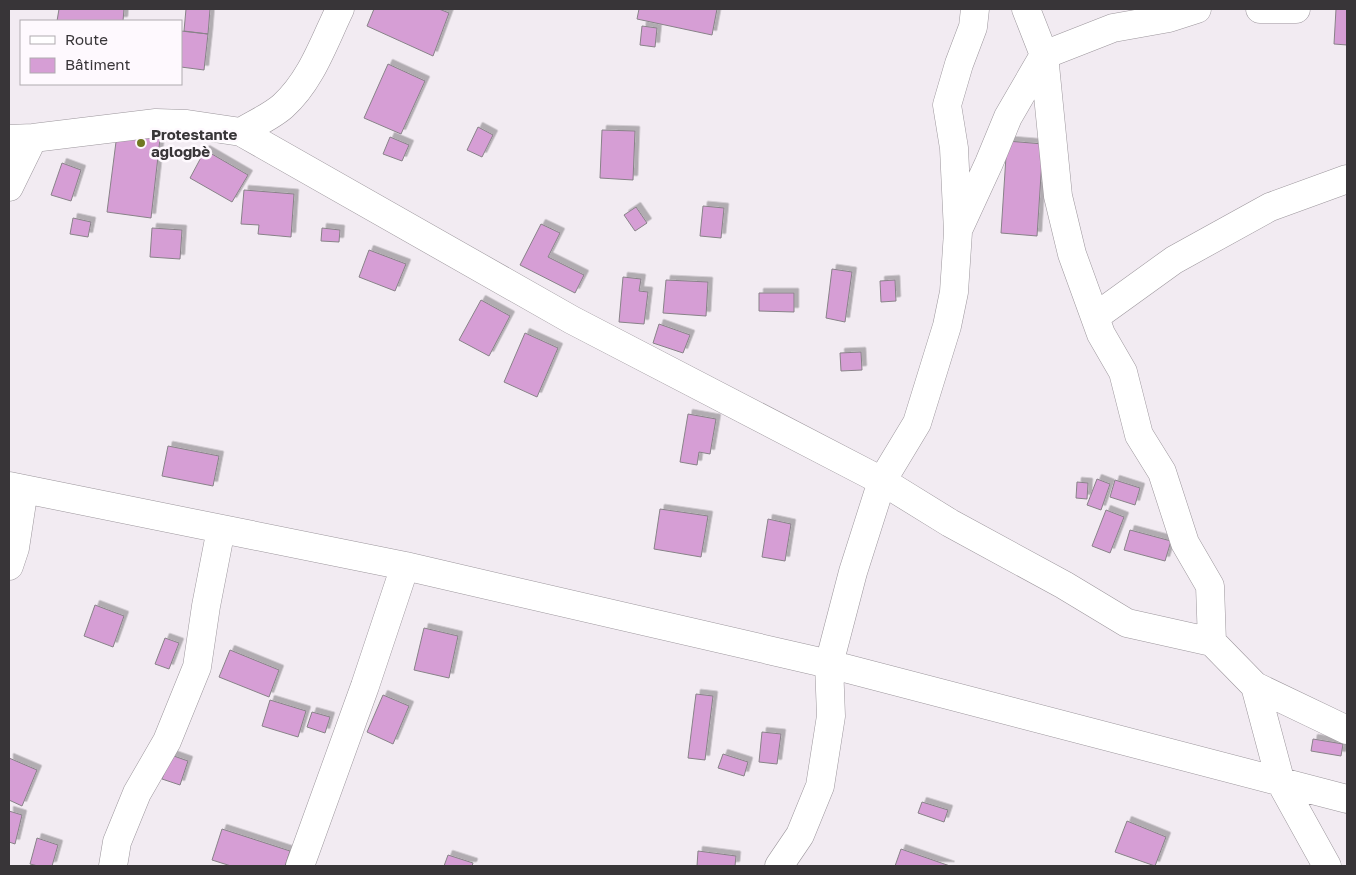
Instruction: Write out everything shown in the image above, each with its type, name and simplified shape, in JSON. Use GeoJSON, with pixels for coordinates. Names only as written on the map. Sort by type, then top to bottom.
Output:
{"type":"FeatureCollection","features":[{"type":"Feature","properties":{"kind":"street"},"geometry":{"type":"LineString","coordinates":[[240,132],[283,106],[302,85],[340,9]]}},
{"type":"Feature","properties":{"kind":"street"},"geometry":{"type":"LineString","coordinates":[[779,866],[800,835],[820,786],[831,716],[828,664],[853,572],[882,481],[917,423],[942,343],[954,292],[958,232],[954,148],[947,105],[973,27],[975,9]]}},
{"type":"Feature","properties":{"kind":"street"},"geometry":{"type":"LineString","coordinates":[[1026,9],[1044,55],[1058,196],[1072,254],[1101,334],[1123,372],[1139,435],[1162,472],[1186,543],[1210,586],[1212,642]]}},
{"type":"Feature","properties":{"kind":"street"},"geometry":{"type":"LineString","coordinates":[[958,232],[1008,117],[1044,55],[1113,28],[1169,18],[1197,9]]}},
{"type":"Feature","properties":{"kind":"street"},"geometry":{"type":"LineString","coordinates":[[1260,9],[1296,10]]}},
{"type":"Feature","properties":{"kind":"street"},"geometry":{"type":"LineString","coordinates":[[9,187],[21,139],[156,123],[187,124],[240,132],[572,320],[882,481],[950,523],[1064,585],[1127,623],[1212,642],[1255,686],[1347,730]]}},
{"type":"Feature","properties":{"kind":"street"},"geometry":{"type":"LineString","coordinates":[[1095,317],[1174,260],[1261,211],[1347,178]]}},
{"type":"Feature","properties":{"kind":"street"},"geometry":{"type":"LineString","coordinates":[[9,566],[15,548],[16,487],[405,566],[828,664],[1347,799]]}},
{"type":"Feature","properties":{"kind":"street"},"geometry":{"type":"LineString","coordinates":[[113,866],[117,842],[137,793],[167,741],[197,667],[206,606],[221,529]]}},
{"type":"Feature","properties":{"kind":"street"},"geometry":{"type":"LineString","coordinates":[[300,866],[365,686],[405,566]]}},
{"type":"Feature","properties":{"kind":"street"},"geometry":{"type":"LineString","coordinates":[[1255,686],[1281,782],[1326,866]]}},
{"type":"Feature","properties":{"kind":"building"},"geometry":{"type":"Polygon","coordinates":[[[59,9],[124,9],[123,20],[57,20],[59,9]]]}},
{"type":"Feature","properties":{"kind":"building"},"geometry":{"type":"Polygon","coordinates":[[[186,9],[210,9],[208,34],[184,31],[186,9]]]}},
{"type":"Feature","properties":{"kind":"building"},"geometry":{"type":"Polygon","coordinates":[[[374,9],[439,9],[449,13],[433,56],[367,26],[374,9]]]}},
{"type":"Feature","properties":{"kind":"building"},"geometry":{"type":"Polygon","coordinates":[[[639,9],[717,9],[712,35],[637,19],[639,9]]]}},
{"type":"Feature","properties":{"kind":"building"},"geometry":{"type":"Polygon","coordinates":[[[1336,9],[1347,9],[1347,45],[1334,44],[1336,9]]]}},
{"type":"Feature","properties":{"kind":"building"},"geometry":{"type":"Polygon","coordinates":[[[642,26],[657,28],[655,47],[640,45],[642,26]]]}},
{"type":"Feature","properties":{"kind":"building"},"geometry":{"type":"Polygon","coordinates":[[[182,31],[208,34],[204,70],[182,67],[182,31]]]}},
{"type":"Feature","properties":{"kind":"building"},"geometry":{"type":"Polygon","coordinates":[[[388,64],[425,81],[401,134],[364,118],[388,64]]]}},
{"type":"Feature","properties":{"kind":"building"},"geometry":{"type":"Polygon","coordinates":[[[478,127],[493,135],[482,157],[467,150],[478,127]]]}},
{"type":"Feature","properties":{"kind":"building"},"geometry":{"type":"Polygon","coordinates":[[[602,130],[635,131],[633,180],[600,178],[602,130]]]}},
{"type":"Feature","properties":{"kind":"building"},"geometry":{"type":"Polygon","coordinates":[[[117,134],[160,139],[151,218],[107,212],[117,134]]]}},
{"type":"Feature","properties":{"kind":"building"},"geometry":{"type":"Polygon","coordinates":[[[390,137],[409,145],[402,161],[383,154],[390,137]]]}},
{"type":"Feature","properties":{"kind":"building"},"geometry":{"type":"Polygon","coordinates":[[[1007,141],[1043,144],[1037,236],[1001,233],[1007,141]]]}},
{"type":"Feature","properties":{"kind":"building"},"geometry":{"type":"Polygon","coordinates":[[[205,150],[248,175],[232,202],[190,178],[205,150]]]}},
{"type":"Feature","properties":{"kind":"building"},"geometry":{"type":"Polygon","coordinates":[[[62,163],[81,170],[71,201],[51,195],[62,163]]]}},
{"type":"Feature","properties":{"kind":"building"},"geometry":{"type":"Polygon","coordinates":[[[244,190],[294,194],[291,237],[258,234],[259,225],[241,224],[244,190]]]}},
{"type":"Feature","properties":{"kind":"building"},"geometry":{"type":"Polygon","coordinates":[[[703,206],[724,208],[721,238],[700,236],[703,206]]]}},
{"type":"Feature","properties":{"kind":"building"},"geometry":{"type":"Polygon","coordinates":[[[636,207],[647,223],[635,231],[624,215],[636,207]]]}},
{"type":"Feature","properties":{"kind":"building"},"geometry":{"type":"Polygon","coordinates":[[[73,218],[91,222],[88,237],[70,234],[73,218]]]}},
{"type":"Feature","properties":{"kind":"building"},"geometry":{"type":"Polygon","coordinates":[[[541,224],[560,233],[548,257],[584,275],[575,293],[520,265],[541,224]]]}},
{"type":"Feature","properties":{"kind":"building"},"geometry":{"type":"Polygon","coordinates":[[[152,228],[182,230],[180,259],[150,257],[152,228]]]}},
{"type":"Feature","properties":{"kind":"building"},"geometry":{"type":"Polygon","coordinates":[[[322,228],[340,230],[339,242],[321,241],[322,228]]]}},
{"type":"Feature","properties":{"kind":"building"},"geometry":{"type":"Polygon","coordinates":[[[369,250],[406,264],[395,291],[359,277],[369,250]]]}},
{"type":"Feature","properties":{"kind":"building"},"geometry":{"type":"Polygon","coordinates":[[[832,269],[852,272],[845,322],[826,318],[832,269]]]}},
{"type":"Feature","properties":{"kind":"building"},"geometry":{"type":"Polygon","coordinates":[[[623,277],[641,279],[639,291],[648,292],[644,324],[619,322],[623,277]]]}},
{"type":"Feature","properties":{"kind":"building"},"geometry":{"type":"Polygon","coordinates":[[[666,280],[708,282],[706,316],[663,313],[666,280]]]}},
{"type":"Feature","properties":{"kind":"building"},"geometry":{"type":"Polygon","coordinates":[[[895,280],[896,301],[881,302],[880,281],[895,280]]]}},
{"type":"Feature","properties":{"kind":"building"},"geometry":{"type":"Polygon","coordinates":[[[759,293],[794,293],[794,312],[759,311],[759,293]]]}},
{"type":"Feature","properties":{"kind":"building"},"geometry":{"type":"Polygon","coordinates":[[[481,300],[510,316],[489,356],[459,340],[481,300]]]}},
{"type":"Feature","properties":{"kind":"building"},"geometry":{"type":"Polygon","coordinates":[[[659,324],[690,335],[683,353],[653,343],[659,324]]]}},
{"type":"Feature","properties":{"kind":"building"},"geometry":{"type":"Polygon","coordinates":[[[525,333],[558,348],[537,397],[504,382],[525,333]]]}},
{"type":"Feature","properties":{"kind":"building"},"geometry":{"type":"Polygon","coordinates":[[[861,352],[862,370],[841,371],[840,353],[861,352]]]}},
{"type":"Feature","properties":{"kind":"building"},"geometry":{"type":"Polygon","coordinates":[[[688,414],[716,419],[710,454],[699,452],[697,465],[680,462],[688,414]]]}},
{"type":"Feature","properties":{"kind":"building"},"geometry":{"type":"Polygon","coordinates":[[[168,446],[219,456],[213,486],[162,476],[168,446]]]}},
{"type":"Feature","properties":{"kind":"building"},"geometry":{"type":"Polygon","coordinates":[[[1097,479],[1110,484],[1101,510],[1087,505],[1097,479]]]}},
{"type":"Feature","properties":{"kind":"building"},"geometry":{"type":"Polygon","coordinates":[[[1115,480],[1140,488],[1135,505],[1110,497],[1115,480]]]}},
{"type":"Feature","properties":{"kind":"building"},"geometry":{"type":"Polygon","coordinates":[[[1077,482],[1088,483],[1087,499],[1076,498],[1077,482]]]}},
{"type":"Feature","properties":{"kind":"building"},"geometry":{"type":"Polygon","coordinates":[[[660,509],[708,516],[701,557],[654,549],[660,509]]]}},
{"type":"Feature","properties":{"kind":"building"},"geometry":{"type":"Polygon","coordinates":[[[1106,510],[1124,517],[1110,553],[1092,546],[1106,510]]]}},
{"type":"Feature","properties":{"kind":"building"},"geometry":{"type":"Polygon","coordinates":[[[768,519],[791,524],[785,561],[762,557],[768,519]]]}},
{"type":"Feature","properties":{"kind":"building"},"geometry":{"type":"Polygon","coordinates":[[[1130,530],[1171,541],[1165,561],[1124,550],[1130,530]]]}},
{"type":"Feature","properties":{"kind":"building"},"geometry":{"type":"Polygon","coordinates":[[[95,605],[124,616],[113,647],[84,636],[95,605]]]}},
{"type":"Feature","properties":{"kind":"building"},"geometry":{"type":"Polygon","coordinates":[[[424,628],[458,636],[449,678],[414,670],[424,628]]]}},
{"type":"Feature","properties":{"kind":"building"},"geometry":{"type":"Polygon","coordinates":[[[165,638],[179,643],[169,669],[155,664],[165,638]]]}},
{"type":"Feature","properties":{"kind":"building"},"geometry":{"type":"Polygon","coordinates":[[[230,650],[279,670],[269,697],[219,677],[230,650]]]}},
{"type":"Feature","properties":{"kind":"building"},"geometry":{"type":"Polygon","coordinates":[[[696,694],[713,696],[705,760],[688,758],[696,694]]]}},
{"type":"Feature","properties":{"kind":"building"},"geometry":{"type":"Polygon","coordinates":[[[383,695],[409,706],[393,744],[367,732],[383,695]]]}},
{"type":"Feature","properties":{"kind":"building"},"geometry":{"type":"Polygon","coordinates":[[[270,700],[306,711],[298,737],[262,726],[270,700]]]}},
{"type":"Feature","properties":{"kind":"building"},"geometry":{"type":"Polygon","coordinates":[[[312,712],[330,717],[325,733],[307,727],[312,712]]]}},
{"type":"Feature","properties":{"kind":"building"},"geometry":{"type":"Polygon","coordinates":[[[762,732],[781,734],[777,764],[759,762],[762,732]]]}},
{"type":"Feature","properties":{"kind":"building"},"geometry":{"type":"Polygon","coordinates":[[[1313,739],[1343,744],[1341,756],[1311,751],[1313,739]]]}},
{"type":"Feature","properties":{"kind":"building"},"geometry":{"type":"Polygon","coordinates":[[[723,754],[748,762],[744,776],[718,768],[723,754]]]}},
{"type":"Feature","properties":{"kind":"building"},"geometry":{"type":"Polygon","coordinates":[[[171,755],[188,761],[180,785],[162,779],[171,755]]]}},
{"type":"Feature","properties":{"kind":"building"},"geometry":{"type":"Polygon","coordinates":[[[9,758],[37,770],[22,806],[9,800],[9,758]]]}},
{"type":"Feature","properties":{"kind":"building"},"geometry":{"type":"Polygon","coordinates":[[[922,802],[948,810],[944,822],[918,813],[922,802]]]}},
{"type":"Feature","properties":{"kind":"building"},"geometry":{"type":"Polygon","coordinates":[[[9,811],[22,815],[15,844],[9,842],[9,811]]]}},
{"type":"Feature","properties":{"kind":"building"},"geometry":{"type":"Polygon","coordinates":[[[1127,821],[1166,837],[1155,866],[1115,852],[1127,821]]]}},
{"type":"Feature","properties":{"kind":"building"},"geometry":{"type":"Polygon","coordinates":[[[222,829],[290,851],[285,866],[231,866],[212,860],[222,829]]]}},
{"type":"Feature","properties":{"kind":"building"},"geometry":{"type":"Polygon","coordinates":[[[37,838],[58,845],[52,866],[30,864],[37,838]]]}},
{"type":"Feature","properties":{"kind":"building"},"geometry":{"type":"Polygon","coordinates":[[[901,849],[950,866],[895,866],[901,849]]]}},
{"type":"Feature","properties":{"kind":"building"},"geometry":{"type":"Polygon","coordinates":[[[698,851],[736,856],[735,866],[697,866],[698,851]]]}},
{"type":"Feature","properties":{"kind":"building"},"geometry":{"type":"Polygon","coordinates":[[[448,855],[473,863],[472,866],[444,866],[448,855]]]}},
{"type":"Feature","properties":{"kind":"place","name":"Protestante aglogbè"},"geometry":{"type":"Point","coordinates":[141,143]}}]}
